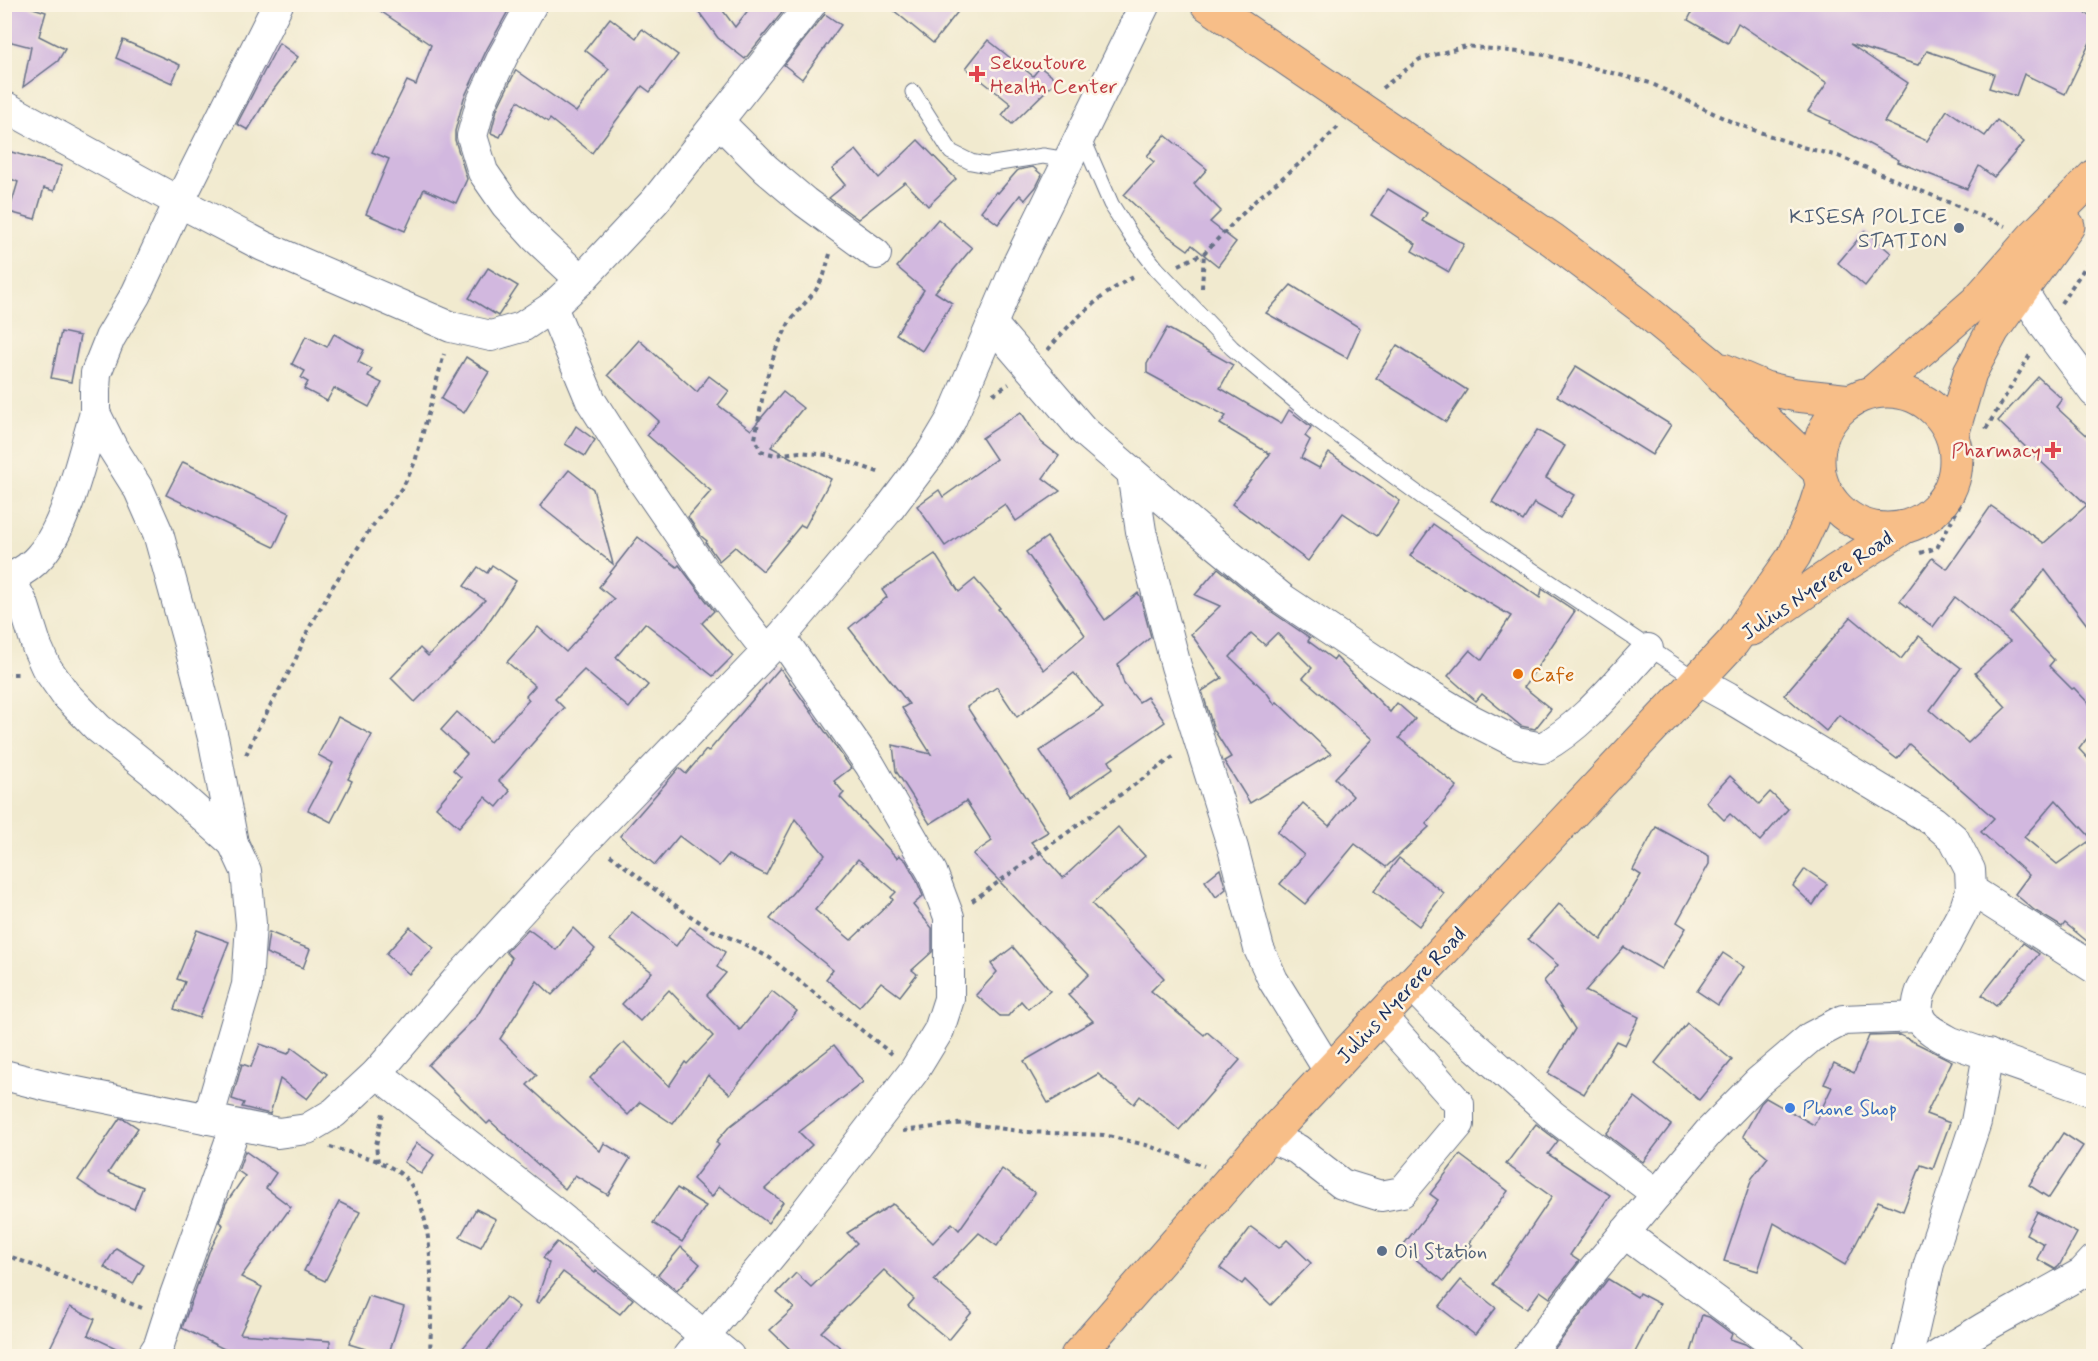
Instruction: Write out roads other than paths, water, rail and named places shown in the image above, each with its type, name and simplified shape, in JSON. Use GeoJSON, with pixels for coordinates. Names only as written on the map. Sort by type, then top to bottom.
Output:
{"type":"FeatureCollection","features":[{"type":"Feature","properties":{"kind":"main road"},"geometry":{"type":"LineString","coordinates":[[1208,4],[1356,108],[1552,240],[1639,305],[1711,364],[1740,397],[1820,478]]}},
{"type":"Feature","properties":{"kind":"main road","name":"Julius Nyerere Road"},"geometry":{"type":"LineString","coordinates":[[1077,1356],[1268,1137],[1733,642],[1794,556],[1811,520],[1820,478],[1820,443],[1831,419],[1976,302],[2033,237],[2094,176]]}},
{"type":"Feature","properties":{"kind":"main road","name":"Julius Nyerere Road"},"geometry":{"type":"LineString","coordinates":[[1952,435],[1970,373],[1993,330],[2094,190]]}},
{"type":"Feature","properties":{"kind":"main road"},"geometry":{"type":"LineString","coordinates":[[1711,364],[1765,388],[1796,395],[1862,396]]}},
{"type":"Feature","properties":{"kind":"main road","name":"Julius Nyerere Road"},"geometry":{"type":"LineString","coordinates":[[1733,642],[1834,572],[1901,529],[1923,519],[1941,504],[1953,482],[1957,458],[1952,435],[1939,414],[1921,399],[1898,391],[1862,396]]}},
{"type":"Feature","properties":{"kind":"main road","name":"Julius Nyerere Road"},"geometry":{"type":"LineString","coordinates":[[1820,478],[1834,507],[1854,522],[1876,529],[1901,529]]}},
{"type":"Feature","properties":{"kind":"street"},"geometry":{"type":"LineString","coordinates":[[232,843],[152,771],[98,728],[65,694],[46,667],[24,606],[8,577],[27,570],[42,555],[61,521],[95,413],[96,373],[110,338],[135,294],[279,4]]}},
{"type":"Feature","properties":{"kind":"street"},"geometry":{"type":"LineString","coordinates":[[532,4],[503,56],[481,103],[472,136],[483,172],[506,205],[535,237],[581,280]]}},
{"type":"Feature","properties":{"kind":"street"},"geometry":{"type":"LineString","coordinates":[[4,106],[263,246],[451,327],[491,336],[522,327],[552,307],[581,280],[655,201],[788,37],[811,4]]}},
{"type":"Feature","properties":{"kind":"street"},"geometry":{"type":"LineString","coordinates":[[4,1075],[47,1086],[278,1133],[307,1129],[385,1080],[456,981],[589,837],[774,644],[841,567],[932,452],[951,420],[1017,265],[1145,4]]}},
{"type":"Feature","properties":{"kind":"street"},"geometry":{"type":"LineString","coordinates":[[718,122],[766,169],[832,223],[876,254]]}},
{"type":"Feature","properties":{"kind":"street"},"geometry":{"type":"LineString","coordinates":[[2022,290],[2046,328],[2094,392]]}},
{"type":"Feature","properties":{"kind":"street"},"geometry":{"type":"LineString","coordinates":[[552,307],[591,401],[636,473],[703,569],[774,644],[870,765],[932,872],[949,917],[949,999],[939,1030],[914,1071],[787,1236],[695,1346]]}},
{"type":"Feature","properties":{"kind":"street"},"geometry":{"type":"LineString","coordinates":[[992,324],[1084,431],[1283,599],[1400,677],[1468,718],[1516,743],[1542,748],[1559,739],[1648,649]]}},
{"type":"Feature","properties":{"kind":"street"},"geometry":{"type":"LineString","coordinates":[[95,413],[112,447],[139,490],[158,533],[214,742],[232,843],[246,871],[251,924],[247,985],[222,1122],[165,1344]]}},
{"type":"Feature","properties":{"kind":"street"},"geometry":{"type":"LineString","coordinates":[[1132,473],[1141,531],[1176,666],[1197,740],[1233,848],[1259,949],[1273,980],[1329,1071]]}},
{"type":"Feature","properties":{"kind":"street"},"geometry":{"type":"LineString","coordinates":[[1697,680],[1934,820],[1954,839],[1970,870],[1971,890],[1965,908],[1920,991],[1916,1004],[1918,1017],[1930,1030],[1951,1042],[2094,1092]]}},
{"type":"Feature","properties":{"kind":"street"},"geometry":{"type":"LineString","coordinates":[[1971,890],[2094,968]]}},
{"type":"Feature","properties":{"kind":"street"},"geometry":{"type":"LineString","coordinates":[[1411,985],[1437,1012],[1552,1115],[1657,1194]]}},
{"type":"Feature","properties":{"kind":"street"},"geometry":{"type":"LineString","coordinates":[[1268,1137],[1297,1149],[1342,1184],[1381,1196],[1402,1192],[1459,1124],[1459,1104],[1381,1016]]}},
{"type":"Feature","properties":{"kind":"street"},"geometry":{"type":"LineString","coordinates":[[1528,1356],[1624,1233],[1708,1133],[1758,1082],[1810,1037],[1843,1020],[1918,1017]]}},
{"type":"Feature","properties":{"kind":"street"},"geometry":{"type":"LineString","coordinates":[[1908,1356],[1929,1264],[1976,1122],[1988,1054]]}},
{"type":"Feature","properties":{"kind":"street"},"geometry":{"type":"LineString","coordinates":[[385,1080],[548,1207],[695,1346],[729,1356]]}},
{"type":"Feature","properties":{"kind":"street"},"geometry":{"type":"LineString","coordinates":[[1624,1233],[1791,1356]]}},
{"type":"Feature","properties":{"kind":"street"},"geometry":{"type":"LineString","coordinates":[[1937,1356],[1985,1327],[2090,1271]]}},
{"type":"Feature","properties":{"kind":"lane"},"geometry":{"type":"LineString","coordinates":[[913,92],[951,152],[971,162],[987,165],[1075,148],[1132,237],[1159,270],[1232,348],[1320,422],[1421,496],[1697,680]]}},
{"type":"Feature","properties":{"kind":"place","name":"Sekoutoure Health Center"},"geometry":{"type":"Point","coordinates":[977,74]}},
{"type":"Feature","properties":{"kind":"place","name":"KISESA POLICE STATION"},"geometry":{"type":"Point","coordinates":[1959,228]}},
{"type":"Feature","properties":{"kind":"place","name":"Pharmacy"},"geometry":{"type":"Point","coordinates":[2053,450]}},
{"type":"Feature","properties":{"kind":"place","name":"Cafe"},"geometry":{"type":"Point","coordinates":[1518,674]}},
{"type":"Feature","properties":{"kind":"place","name":"Phone Shop"},"geometry":{"type":"Point","coordinates":[1790,1108]}},
{"type":"Feature","properties":{"kind":"place","name":"Oil Station"},"geometry":{"type":"Point","coordinates":[1382,1251]}}]}
